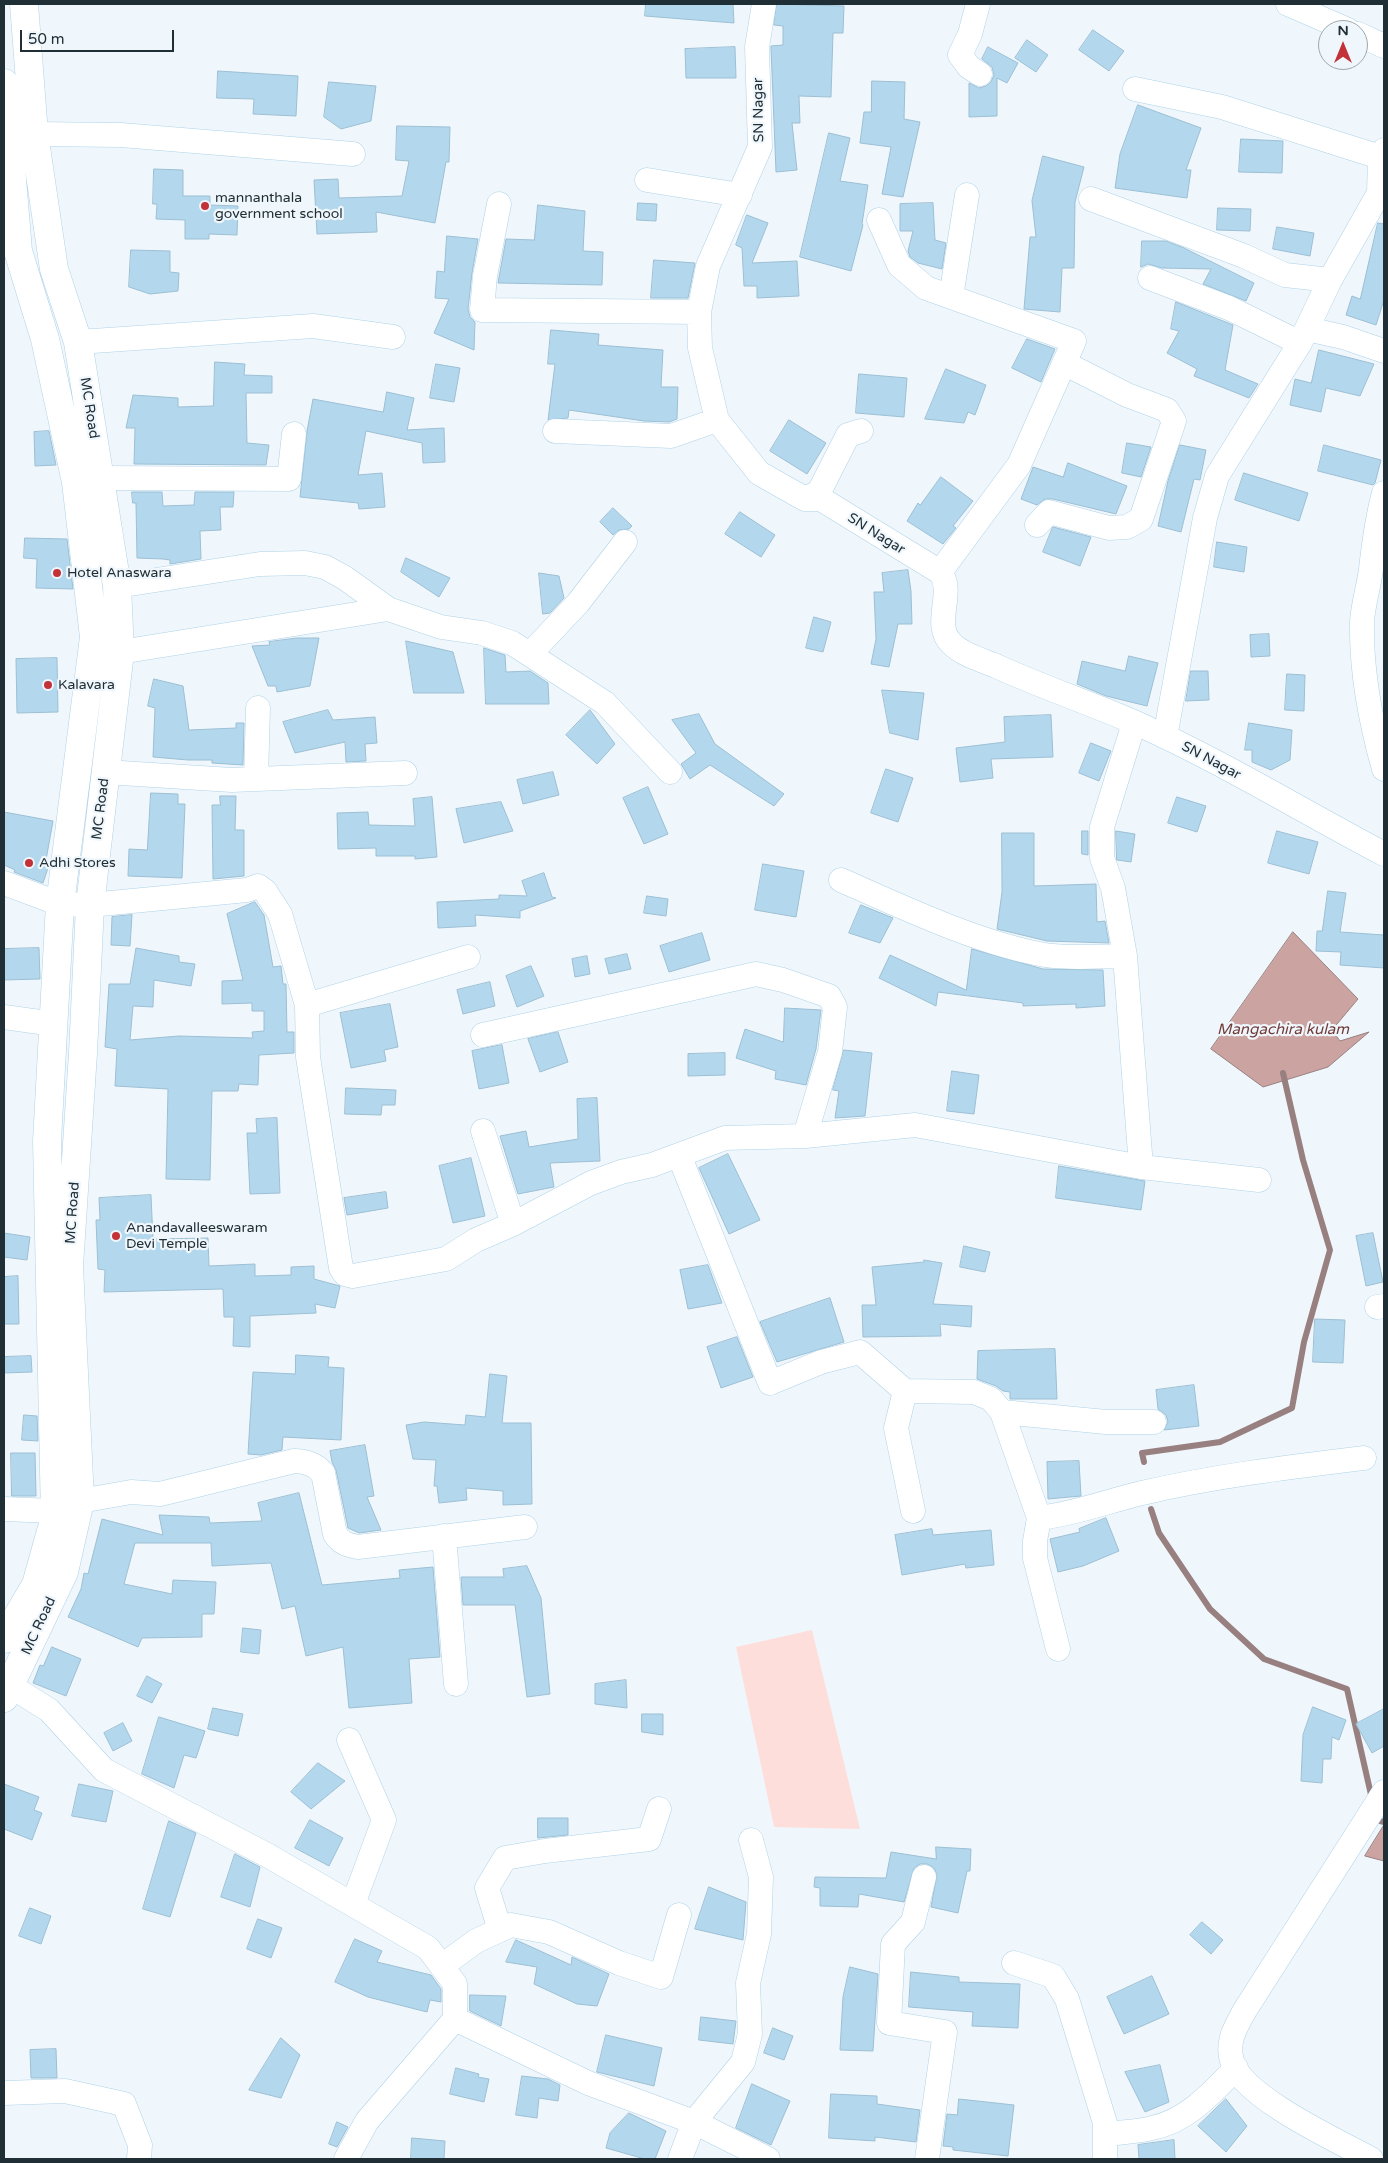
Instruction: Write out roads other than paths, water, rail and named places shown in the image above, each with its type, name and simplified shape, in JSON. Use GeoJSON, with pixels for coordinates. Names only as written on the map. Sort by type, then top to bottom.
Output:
{"type":"FeatureCollection","features":[{"type":"Feature","properties":{"kind":"main road","name":"MC Road"},"geometry":{"type":"LineString","coordinates":[[4,1639],[36,1585],[55,1517],[47,1141],[60,904],[94,637],[88,480],[78,342],[54,269],[34,134],[24,4]]}},
{"type":"Feature","properties":{"kind":"main road","name":"MC Road"},"geometry":{"type":"LineString","coordinates":[[4,89],[18,251],[88,480],[117,586],[120,652],[90,905],[83,1053],[69,1266],[80,1501],[64,1572],[6,1689]]}},
{"type":"Feature","properties":{"kind":"street","name":"SN Nagar"},"geometry":{"type":"LineString","coordinates":[[764,4],[757,47],[760,147],[708,266],[699,312],[700,348],[717,420],[759,473],[805,499],[821,499],[940,572],[944,577],[945,590],[944,631],[953,645],[1012,673],[1165,736],[1384,854]]}},
{"type":"Feature","properties":{"kind":"street"},"geometry":{"type":"LineString","coordinates":[[978,4],[970,34],[960,55],[968,67],[980,74]]}},
{"type":"Feature","properties":{"kind":"street"},"geometry":{"type":"LineString","coordinates":[[1288,4],[1325,20]]}},
{"type":"Feature","properties":{"kind":"street"},"geometry":{"type":"LineString","coordinates":[[1368,39],[1384,46]]}},
{"type":"Feature","properties":{"kind":"street"},"geometry":{"type":"LineString","coordinates":[[1136,89],[1222,107],[1382,154],[1379,193],[1330,280],[1304,336],[1217,476],[1205,518],[1165,736]]}},
{"type":"Feature","properties":{"kind":"street"},"geometry":{"type":"LineString","coordinates":[[34,134],[121,135],[353,154]]}},
{"type":"Feature","properties":{"kind":"street"},"geometry":{"type":"LineString","coordinates":[[647,180],[740,195]]}},
{"type":"Feature","properties":{"kind":"street"},"geometry":{"type":"LineString","coordinates":[[951,297],[967,195]]}},
{"type":"Feature","properties":{"kind":"street"},"geometry":{"type":"LineString","coordinates":[[1092,199],[1244,256],[1285,275],[1330,280]]}},
{"type":"Feature","properties":{"kind":"street"},"geometry":{"type":"LineString","coordinates":[[498,204],[485,276],[482,310],[699,312]]}},
{"type":"Feature","properties":{"kind":"street"},"geometry":{"type":"LineString","coordinates":[[880,220],[899,265],[926,288],[1074,341],[1019,465],[940,572]]}},
{"type":"Feature","properties":{"kind":"street"},"geometry":{"type":"LineString","coordinates":[[1150,278],[1304,336],[1343,337],[1384,351]]}},
{"type":"Feature","properties":{"kind":"street"},"geometry":{"type":"LineString","coordinates":[[78,342],[313,326],[393,338]]}},
{"type":"Feature","properties":{"kind":"street"},"geometry":{"type":"LineString","coordinates":[[1037,525],[1050,512],[1109,528],[1127,527],[1141,519],[1174,421],[1167,410],[1127,395],[1064,363]]}},
{"type":"Feature","properties":{"kind":"street"},"geometry":{"type":"LineString","coordinates":[[555,431],[670,436],[717,420]]}},
{"type":"Feature","properties":{"kind":"street"},"geometry":{"type":"LineString","coordinates":[[805,499],[819,492],[848,435],[860,431]]}},
{"type":"Feature","properties":{"kind":"street"},"geometry":{"type":"LineString","coordinates":[[88,480],[289,479],[294,434]]}},
{"type":"Feature","properties":{"kind":"street"},"geometry":{"type":"LineString","coordinates":[[1384,493],[1375,528],[1371,570],[1362,621],[1366,681],[1374,736],[1384,769]]}},
{"type":"Feature","properties":{"kind":"street"},"geometry":{"type":"LineString","coordinates":[[530,654],[578,603],[625,542]]}},
{"type":"Feature","properties":{"kind":"street"},"geometry":{"type":"LineString","coordinates":[[117,586],[260,564],[305,563],[326,567],[346,578],[388,609],[441,627],[482,633],[512,643],[604,703],[670,772]]}},
{"type":"Feature","properties":{"kind":"street"},"geometry":{"type":"LineString","coordinates":[[120,652],[388,609]]}},
{"type":"Feature","properties":{"kind":"street"},"geometry":{"type":"LineString","coordinates":[[256,779],[258,708]]}},
{"type":"Feature","properties":{"kind":"street"},"geometry":{"type":"LineString","coordinates":[[1134,723],[1102,827],[1102,858],[1113,888],[1125,956],[1141,1166]]}},
{"type":"Feature","properties":{"kind":"street"},"geometry":{"type":"LineString","coordinates":[[105,772],[232,780],[405,773]]}},
{"type":"Feature","properties":{"kind":"street"},"geometry":{"type":"LineString","coordinates":[[841,880],[907,909],[1013,947],[1046,955],[1125,956]]}},
{"type":"Feature","properties":{"kind":"street"},"geometry":{"type":"LineString","coordinates":[[4,883],[60,904],[90,905],[247,890],[258,886],[264,891],[280,914],[298,980],[307,1005],[308,1057],[342,1271],[353,1276],[446,1259],[476,1240],[513,1224],[591,1183],[725,1138],[805,1136],[915,1125],[1141,1166],[1259,1180]]}},
{"type":"Feature","properties":{"kind":"street"},"geometry":{"type":"LineString","coordinates":[[307,1005],[468,957]]}},
{"type":"Feature","properties":{"kind":"street"},"geometry":{"type":"LineString","coordinates":[[483,1035],[756,974],[783,980],[829,996],[835,1007],[830,1052],[805,1136]]}},
{"type":"Feature","properties":{"kind":"street"},"geometry":{"type":"LineString","coordinates":[[4,1017],[54,1024]]}},
{"type":"Feature","properties":{"kind":"street"},"geometry":{"type":"LineString","coordinates":[[483,1132],[513,1224]]}},
{"type":"Feature","properties":{"kind":"street"},"geometry":{"type":"LineString","coordinates":[[679,1155],[770,1382],[821,1362],[860,1352],[905,1391],[974,1392],[990,1399],[1002,1412],[1039,1518],[1035,1541],[1035,1558],[1058,1649]]}},
{"type":"Feature","properties":{"kind":"street"},"geometry":{"type":"LineString","coordinates":[[905,1391],[896,1428],[913,1512]]}},
{"type":"Feature","properties":{"kind":"street"},"geometry":{"type":"LineString","coordinates":[[1002,1412],[1106,1422],[1154,1422]]}},
{"type":"Feature","properties":{"kind":"street"},"geometry":{"type":"LineString","coordinates":[[1039,1518],[1059,1516],[1143,1493],[1287,1468],[1364,1458]]}},
{"type":"Feature","properties":{"kind":"street"},"geometry":{"type":"LineString","coordinates":[[80,1501],[131,1492],[167,1492],[294,1462],[303,1462],[318,1468],[323,1473],[335,1534],[344,1544],[358,1547],[525,1527]]}},
{"type":"Feature","properties":{"kind":"street"},"geometry":{"type":"LineString","coordinates":[[4,1510],[54,1511]]}},
{"type":"Feature","properties":{"kind":"street"},"geometry":{"type":"LineString","coordinates":[[444,1536],[456,1684]]}},
{"type":"Feature","properties":{"kind":"street"},"geometry":{"type":"LineString","coordinates":[[6,1689],[49,1710],[104,1770],[267,1855],[353,1904],[428,1948],[442,1966],[455,1984],[455,2019],[367,2121],[346,2159]]}},
{"type":"Feature","properties":{"kind":"street"},"geometry":{"type":"LineString","coordinates":[[348,1740],[384,1820],[353,1904]]}},
{"type":"Feature","properties":{"kind":"street"},"geometry":{"type":"LineString","coordinates":[[1371,2159],[1271,2103],[1241,2077],[1232,2061],[1231,2037],[1241,2017],[1384,1792]]}},
{"type":"Feature","properties":{"kind":"street"},"geometry":{"type":"LineString","coordinates":[[500,1930],[487,1888],[505,1858],[545,1851],[649,1839],[659,1810]]}},
{"type":"Feature","properties":{"kind":"street"},"geometry":{"type":"LineString","coordinates":[[680,2159],[694,2122],[743,2062],[750,2034],[748,1983],[759,1934],[761,1876],[751,1840]]}},
{"type":"Feature","properties":{"kind":"street"},"geometry":{"type":"LineString","coordinates":[[924,1876],[913,1922],[893,1944],[889,2023],[945,2032],[927,2159]]}},
{"type":"Feature","properties":{"kind":"street"},"geometry":{"type":"LineString","coordinates":[[442,1966],[476,1941],[511,1925],[549,1932],[619,1963],[661,1976],[679,1915]]}},
{"type":"Feature","properties":{"kind":"street"},"geometry":{"type":"LineString","coordinates":[[1014,1963],[1052,1976],[1067,1999],[1105,2123],[1105,2159]]}},
{"type":"Feature","properties":{"kind":"street"},"geometry":{"type":"LineString","coordinates":[[455,2019],[588,2083],[694,2122],[768,2159]]}},
{"type":"Feature","properties":{"kind":"street"},"geometry":{"type":"LineString","coordinates":[[1106,2134],[1153,2128],[1182,2116],[1205,2100],[1236,2068]]}},
{"type":"Feature","properties":{"kind":"street"},"geometry":{"type":"LineString","coordinates":[[4,2093],[65,2090],[124,2104],[140,2145],[139,2159]]}},
{"type":"Feature","properties":{"kind":"water","name":"Mangachira kulam"},"geometry":{"type":"Polygon","coordinates":[[[1293,932],[1358,999],[1332,1030],[1340,1041],[1369,1032],[1328,1067],[1263,1087],[1211,1049],[1293,932]]]}},
{"type":"Feature","properties":{"kind":"water"},"geometry":{"type":"Polygon","coordinates":[[[1384,1825],[1384,1861],[1365,1856],[1384,1825]]]}},
{"type":"Feature","properties":{"kind":"waterway"},"geometry":{"type":"LineString","coordinates":[[1144,1462],[1142,1453],[1220,1442],[1292,1408],[1304,1342],[1330,1250],[1303,1160],[1283,1073]]}},
{"type":"Feature","properties":{"kind":"waterway"},"geometry":{"type":"LineString","coordinates":[[1151,1509],[1159,1533],[1210,1609],[1264,1659],[1347,1689],[1372,1799]]}},
{"type":"Feature","properties":{"kind":"waterway"},"geometry":{"type":"LineString","coordinates":[[1376,1816],[1377,1820],[1384,1822]]}},
{"type":"Feature","properties":{"kind":"place","name":"mannanthala government school"},"geometry":{"type":"Point","coordinates":[205,206]}},
{"type":"Feature","properties":{"kind":"place","name":"Hotel Anaswara"},"geometry":{"type":"Point","coordinates":[57,573]}},
{"type":"Feature","properties":{"kind":"place","name":"Kalavara"},"geometry":{"type":"Point","coordinates":[48,685]}},
{"type":"Feature","properties":{"kind":"place","name":"Adhi Stores"},"geometry":{"type":"Point","coordinates":[29,863]}},
{"type":"Feature","properties":{"kind":"place","name":"Anandavalleeswaram Devi Temple"},"geometry":{"type":"Point","coordinates":[116,1236]}}]}
